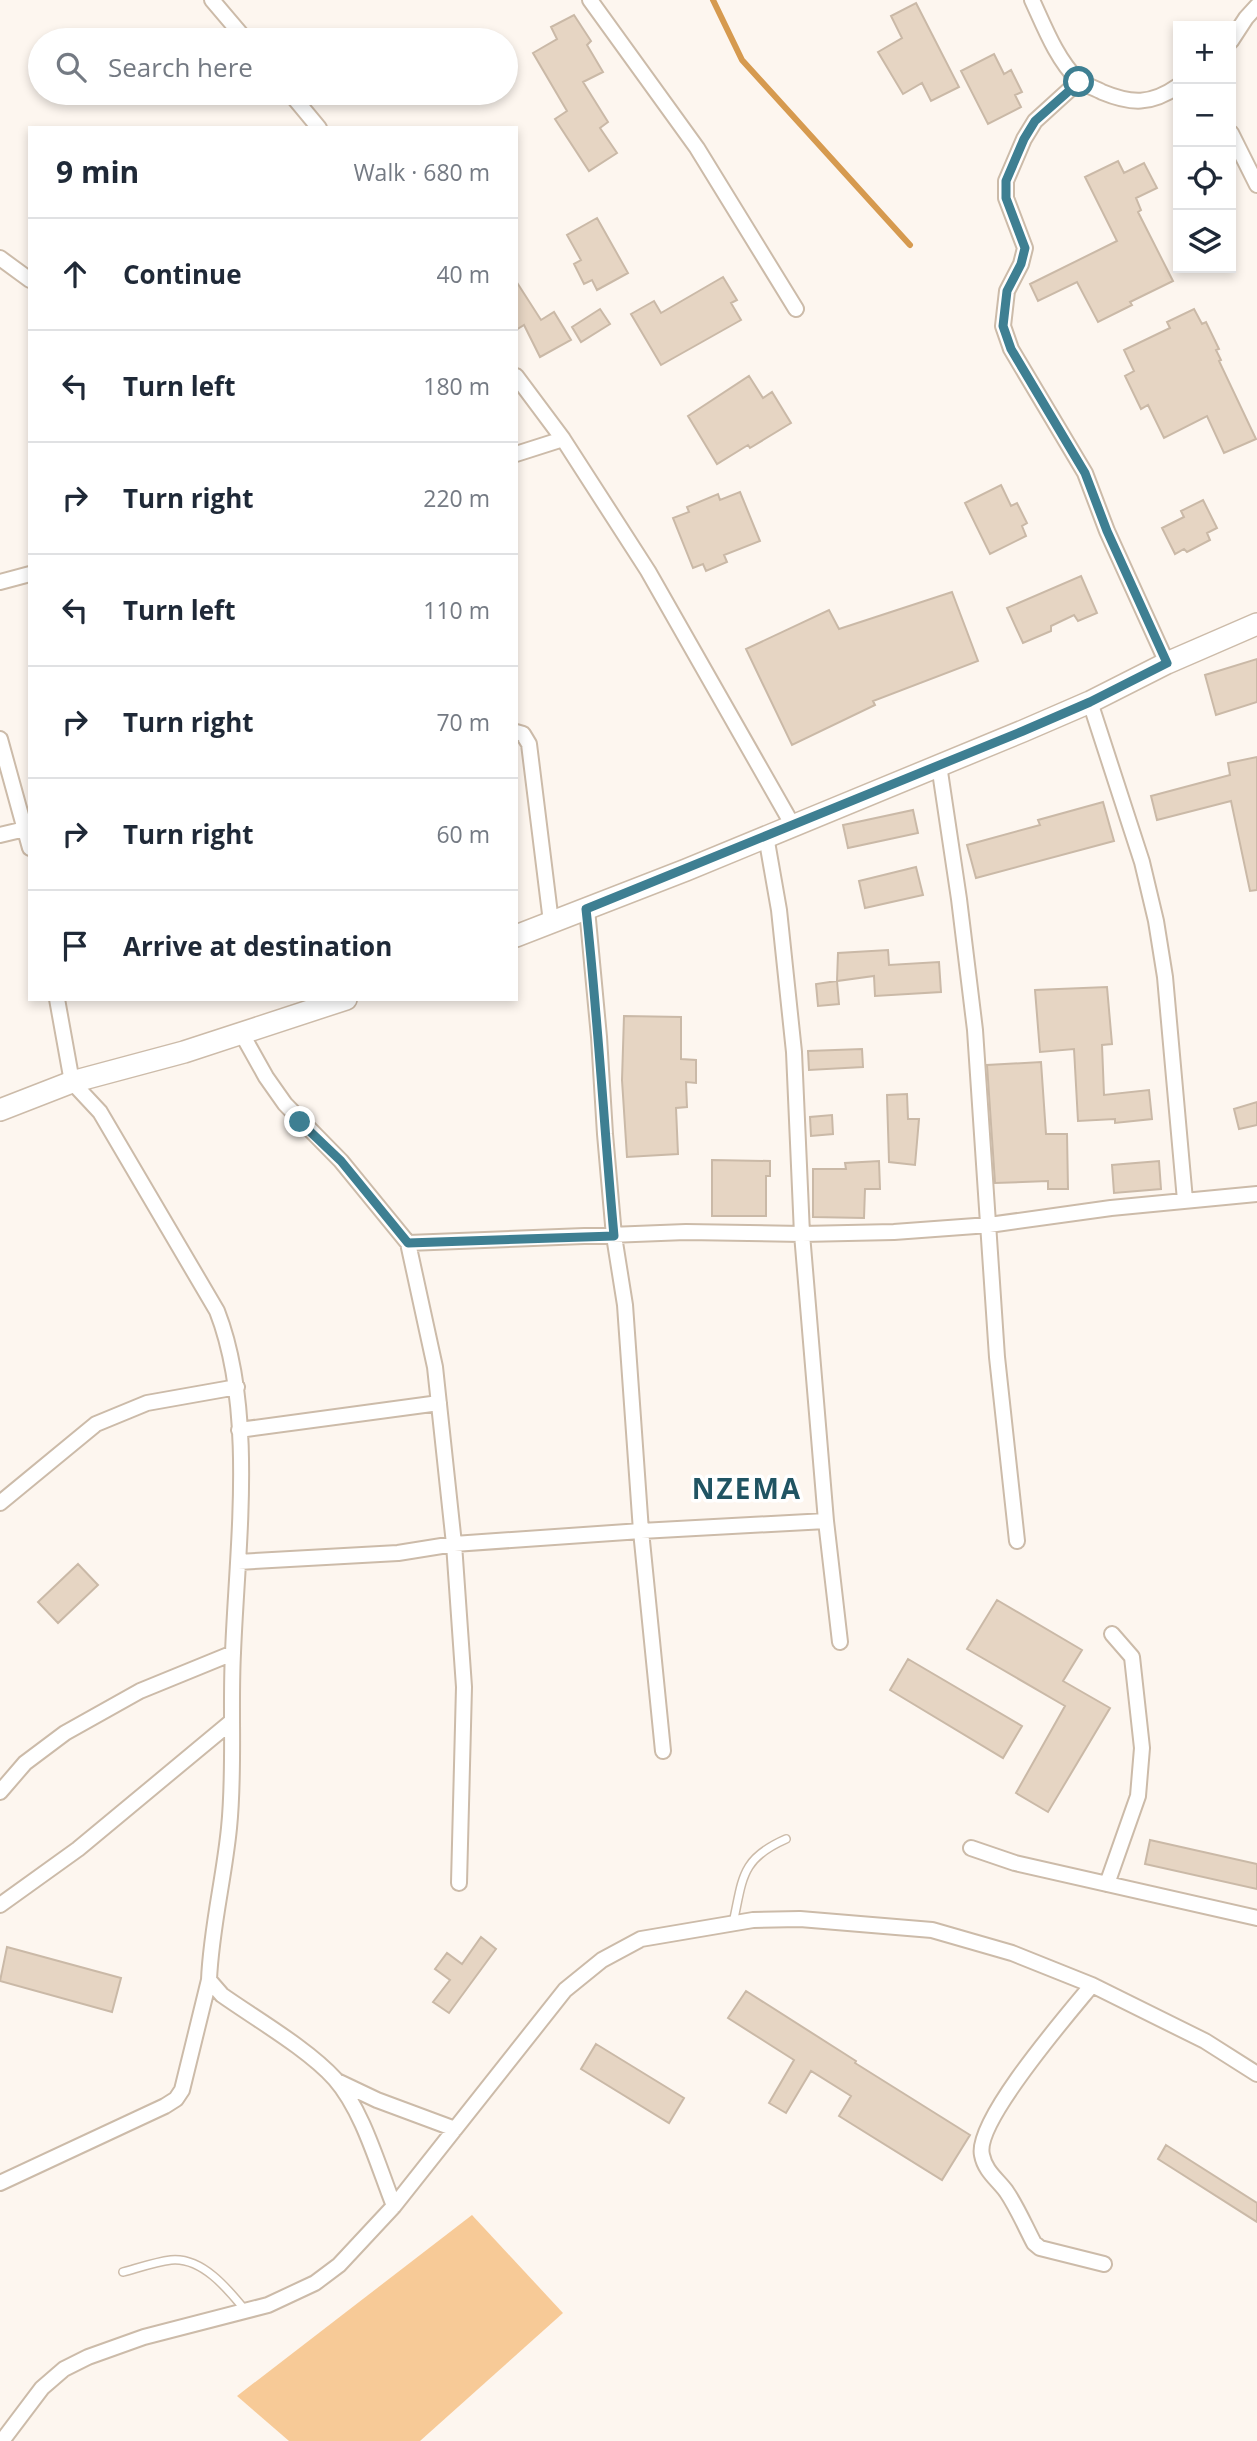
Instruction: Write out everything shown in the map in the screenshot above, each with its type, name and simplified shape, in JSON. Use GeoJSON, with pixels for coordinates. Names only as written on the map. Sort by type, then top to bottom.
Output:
{"type":"FeatureCollection","features":[{"type":"Feature","properties":{"kind":"street"},"geometry":{"type":"LineString","coordinates":[[212,0],[236,28]]}},
{"type":"Feature","properties":{"kind":"street"},"geometry":{"type":"LineString","coordinates":[[590,0],[697,148],[796,309]]}},
{"type":"Feature","properties":{"kind":"street"},"geometry":{"type":"LineString","coordinates":[[1032,0],[1054,43],[1079,82],[1132,102],[1144,102],[1173,91]]}},
{"type":"Feature","properties":{"kind":"street"},"geometry":{"type":"LineString","coordinates":[[1236,33],[1257,6]]}},
{"type":"Feature","properties":{"kind":"street"},"geometry":{"type":"LineString","coordinates":[[1079,82],[1035,121],[1006,181],[1006,198],[1025,248],[1021,264],[1007,291],[1003,326],[1011,349],[1085,473],[1107,531],[1167,663]]}},
{"type":"Feature","properties":{"kind":"street"},"geometry":{"type":"LineString","coordinates":[[300,105],[317,126]]}},
{"type":"Feature","properties":{"kind":"street"},"geometry":{"type":"LineString","coordinates":[[1236,143],[1257,185]]}},
{"type":"Feature","properties":{"kind":"street"},"geometry":{"type":"LineString","coordinates":[[0,258],[28,279]]}},
{"type":"Feature","properties":{"kind":"street"},"geometry":{"type":"LineString","coordinates":[[518,379],[563,439],[648,572],[792,824]]}},
{"type":"Feature","properties":{"kind":"street"},"geometry":{"type":"LineString","coordinates":[[518,453],[563,439]]}},
{"type":"Feature","properties":{"kind":"street"},"geometry":{"type":"LineString","coordinates":[[0,582],[28,575]]}},
{"type":"Feature","properties":{"kind":"street"},"geometry":{"type":"LineString","coordinates":[[518,935],[1090,702],[1167,663],[1257,624]]}},
{"type":"Feature","properties":{"kind":"street"},"geometry":{"type":"LineString","coordinates":[[1090,702],[1142,862],[1156,921],[1165,977],[1185,1200]]}},
{"type":"Feature","properties":{"kind":"street"},"geometry":{"type":"LineString","coordinates":[[518,733],[523,734],[529,744],[551,922]]}},
{"type":"Feature","properties":{"kind":"street"},"geometry":{"type":"LineString","coordinates":[[0,739],[25,820],[0,835]]}},
{"type":"Feature","properties":{"kind":"street"},"geometry":{"type":"LineString","coordinates":[[939,765],[975,1030],[997,1357],[1017,1541]]}},
{"type":"Feature","properties":{"kind":"street"},"geometry":{"type":"LineString","coordinates":[[766,836],[779,910],[794,1052],[802,1234],[826,1521],[840,1642]]}},
{"type":"Feature","properties":{"kind":"street"},"geometry":{"type":"LineString","coordinates":[[586,909],[614,1236],[625,1305],[641,1531],[663,1751]]}},
{"type":"Feature","properties":{"kind":"street"},"geometry":{"type":"LineString","coordinates":[[0,2183],[165,2106],[176,2099],[182,2090],[209,1980],[229,1826],[238,1562],[239,1430],[237,1387],[226,1334],[217,1311],[100,1112],[72,1082],[57,1001]]}},
{"type":"Feature","properties":{"kind":"street"},"geometry":{"type":"LineString","coordinates":[[0,1110],[72,1082],[184,1052],[340,1001]]}},
{"type":"Feature","properties":{"kind":"street"},"geometry":{"type":"LineString","coordinates":[[242,1034],[285,1104],[341,1161],[408,1243],[433,1353],[454,1544],[464,1687],[459,1883]]}},
{"type":"Feature","properties":{"kind":"street"},"geometry":{"type":"LineString","coordinates":[[408,1243],[686,1232],[894,1232],[989,1225],[1185,1200],[1257,1194]]}},
{"type":"Feature","properties":{"kind":"street"},"geometry":{"type":"LineString","coordinates":[[0,1503],[96,1424],[147,1403],[237,1387]]}},
{"type":"Feature","properties":{"kind":"street"},"geometry":{"type":"LineString","coordinates":[[239,1430],[439,1403]]}},
{"type":"Feature","properties":{"kind":"street"},"geometry":{"type":"LineString","coordinates":[[238,1562],[398,1553],[454,1544],[826,1521]]}},
{"type":"Feature","properties":{"kind":"street"},"geometry":{"type":"LineString","coordinates":[[1107,1884],[1138,1796],[1142,1748],[1132,1657],[1112,1634]]}},
{"type":"Feature","properties":{"kind":"street"},"geometry":{"type":"LineString","coordinates":[[0,1792],[25,1763],[65,1733],[140,1691],[233,1653]]}},
{"type":"Feature","properties":{"kind":"street"},"geometry":{"type":"LineString","coordinates":[[0,1905],[78,1849],[231,1722]]}},
{"type":"Feature","properties":{"kind":"street"},"geometry":{"type":"LineString","coordinates":[[971,1848],[1015,1863],[1257,1918]]}},
{"type":"Feature","properties":{"kind":"street"},"geometry":{"type":"LineString","coordinates":[[3,2435],[42,2388],[64,2369],[88,2357],[144,2337],[268,2305],[315,2283],[339,2265],[394,2206],[565,1990],[601,1960],[641,1939],[753,1920],[800,1919],[932,1930],[1012,1953],[1092,1985],[1205,2041],[1257,2074]]}},
{"type":"Feature","properties":{"kind":"street"},"geometry":{"type":"LineString","coordinates":[[209,1980],[222,1995],[319,2063],[336,2080],[352,2103],[394,2206]]}},
{"type":"Feature","properties":{"kind":"street"},"geometry":{"type":"LineString","coordinates":[[1092,1985],[1036,2053],[995,2114],[985,2133],[981,2153],[988,2170],[1006,2191],[1034,2243],[1040,2248],[1104,2264]]}},
{"type":"Feature","properties":{"kind":"street"},"geometry":{"type":"LineString","coordinates":[[336,2080],[376,2100],[455,2129]]}},
{"type":"Feature","properties":{"kind":"lane"},"geometry":{"type":"LineString","coordinates":[[733,1923],[744,1874],[751,1862],[766,1848],[786,1839]]}},
{"type":"Feature","properties":{"kind":"lane"},"geometry":{"type":"LineString","coordinates":[[123,2272],[173,2260],[188,2262],[216,2279],[246,2311]]}},
{"type":"Feature","properties":{"kind":"shaded area"},"geometry":{"type":"Polygon","coordinates":[[[472,2215],[563,2313],[420,2441],[289,2441],[237,2396],[472,2215]]]}},
{"type":"Feature","properties":{"kind":"building"},"geometry":{"type":"Polygon","coordinates":[[[916,3],[959,87],[931,101],[922,83],[903,94],[878,52],[902,38],[891,16],[916,3]]]}},
{"type":"Feature","properties":{"kind":"building"},"geometry":{"type":"Polygon","coordinates":[[[574,15],[591,41],[587,45],[603,72],[583,82],[608,122],[600,128],[617,153],[589,171],[555,119],[567,111],[533,53],[557,39],[551,27],[574,15]]]}},
{"type":"Feature","properties":{"kind":"building"},"geometry":{"type":"Polygon","coordinates":[[[994,54],[1004,74],[1011,70],[1022,92],[1015,95],[1021,107],[988,124],[961,71],[994,54]]]}},
{"type":"Feature","properties":{"kind":"building"},"geometry":{"type":"Polygon","coordinates":[[[1118,161],[1124,173],[1144,163],[1157,188],[1136,198],[1141,210],[1138,212],[1173,281],[1130,302],[1132,305],[1098,322],[1077,282],[1038,301],[1030,284],[1117,241],[1085,177],[1118,161]]]}},
{"type":"Feature","properties":{"kind":"building"},"geometry":{"type":"Polygon","coordinates":[[[597,218],[628,273],[597,290],[592,280],[584,284],[574,264],[581,260],[567,235],[597,218]]]}},
{"type":"Feature","properties":{"kind":"building"},"geometry":{"type":"Polygon","coordinates":[[[723,277],[737,300],[731,303],[741,320],[661,365],[631,314],[654,301],[661,313],[723,277]]]}},
{"type":"Feature","properties":{"kind":"building"},"geometry":{"type":"Polygon","coordinates":[[[518,284],[541,320],[554,312],[571,340],[540,357],[524,325],[518,329],[518,284]]]}},
{"type":"Feature","properties":{"kind":"building"},"geometry":{"type":"Polygon","coordinates":[[[600,309],[610,324],[581,342],[572,327],[600,309]]]}},
{"type":"Feature","properties":{"kind":"building"},"geometry":{"type":"Polygon","coordinates":[[[1194,309],[1202,324],[1206,322],[1219,349],[1216,350],[1221,360],[1219,361],[1256,439],[1224,453],[1207,416],[1164,438],[1148,405],[1141,409],[1125,376],[1134,371],[1124,350],[1170,328],[1167,322],[1194,309]]]}},
{"type":"Feature","properties":{"kind":"building"},"geometry":{"type":"Polygon","coordinates":[[[749,376],[763,398],[772,392],[791,423],[717,464],[688,416],[749,376]]]}},
{"type":"Feature","properties":{"kind":"building"},"geometry":{"type":"Polygon","coordinates":[[[1001,485],[1011,506],[1017,503],[1027,523],[1022,526],[1026,536],[990,554],[965,503],[1001,485]]]}},
{"type":"Feature","properties":{"kind":"building"},"geometry":{"type":"Polygon","coordinates":[[[740,492],[760,541],[724,555],[727,562],[706,571],[703,564],[693,568],[673,518],[689,512],[687,507],[718,494],[720,500],[740,492]]]}},
{"type":"Feature","properties":{"kind":"building"},"geometry":{"type":"Polygon","coordinates":[[[1203,500],[1217,528],[1207,533],[1210,540],[1187,552],[1184,549],[1175,554],[1162,528],[1184,517],[1181,511],[1203,500]]]}},
{"type":"Feature","properties":{"kind":"building"},"geometry":{"type":"Polygon","coordinates":[[[1081,576],[1097,613],[1078,621],[1074,615],[1051,626],[1051,631],[1023,643],[1007,608],[1081,576]]]}},
{"type":"Feature","properties":{"kind":"building"},"geometry":{"type":"Polygon","coordinates":[[[952,592],[978,661],[873,701],[875,705],[792,745],[746,649],[829,610],[839,629],[952,592]]]}},
{"type":"Feature","properties":{"kind":"building"},"geometry":{"type":"Polygon","coordinates":[[[1257,659],[1257,702],[1216,715],[1205,675],[1257,659]]]}},
{"type":"Feature","properties":{"kind":"building"},"geometry":{"type":"Polygon","coordinates":[[[1257,757],[1257,890],[1250,891],[1231,801],[1157,820],[1151,796],[1230,775],[1228,763],[1257,757]]]}},
{"type":"Feature","properties":{"kind":"building"},"geometry":{"type":"Polygon","coordinates":[[[1103,802],[1114,841],[976,878],[967,845],[1040,825],[1038,820],[1103,802]]]}},
{"type":"Feature","properties":{"kind":"building"},"geometry":{"type":"Polygon","coordinates":[[[913,810],[918,833],[848,848],[843,825],[913,810]]]}},
{"type":"Feature","properties":{"kind":"building"},"geometry":{"type":"Polygon","coordinates":[[[916,867],[923,895],[865,908],[859,881],[916,867]]]}},
{"type":"Feature","properties":{"kind":"building"},"geometry":{"type":"Polygon","coordinates":[[[888,950],[889,965],[939,962],[941,992],[875,996],[874,976],[837,981],[838,953],[888,950]]]}},
{"type":"Feature","properties":{"kind":"building"},"geometry":{"type":"Polygon","coordinates":[[[837,981],[839,1004],[818,1006],[816,984],[837,981]]]}},
{"type":"Feature","properties":{"kind":"building"},"geometry":{"type":"Polygon","coordinates":[[[1107,987],[1112,1044],[1102,1045],[1104,1095],[1149,1090],[1152,1119],[1115,1123],[1115,1119],[1078,1121],[1074,1049],[1040,1052],[1035,990],[1107,987]]]}},
{"type":"Feature","properties":{"kind":"building"},"geometry":{"type":"Polygon","coordinates":[[[624,1016],[681,1017],[681,1059],[696,1060],[696,1083],[686,1082],[687,1107],[676,1108],[678,1154],[627,1157],[622,1080],[624,1016]]]}},
{"type":"Feature","properties":{"kind":"building"},"geometry":{"type":"Polygon","coordinates":[[[862,1049],[863,1067],[809,1070],[808,1051],[862,1049]]]}},
{"type":"Feature","properties":{"kind":"building"},"geometry":{"type":"Polygon","coordinates":[[[1041,1062],[1046,1134],[1067,1134],[1068,1189],[1048,1189],[1048,1181],[995,1183],[987,1065],[1041,1062]]]}},
{"type":"Feature","properties":{"kind":"building"},"geometry":{"type":"Polygon","coordinates":[[[907,1094],[908,1119],[919,1119],[915,1165],[889,1162],[887,1095],[907,1094]]]}},
{"type":"Feature","properties":{"kind":"building"},"geometry":{"type":"Polygon","coordinates":[[[1257,1102],[1257,1125],[1239,1129],[1234,1109],[1257,1102]]]}},
{"type":"Feature","properties":{"kind":"building"},"geometry":{"type":"Polygon","coordinates":[[[832,1115],[833,1134],[811,1136],[810,1117],[832,1115]]]}},
{"type":"Feature","properties":{"kind":"building"},"geometry":{"type":"Polygon","coordinates":[[[712,1160],[770,1161],[770,1176],[766,1176],[766,1216],[712,1216],[712,1160]]]}},
{"type":"Feature","properties":{"kind":"building"},"geometry":{"type":"Polygon","coordinates":[[[879,1161],[880,1189],[865,1189],[864,1218],[813,1217],[813,1169],[846,1169],[845,1163],[879,1161]]]}},
{"type":"Feature","properties":{"kind":"building"},"geometry":{"type":"Polygon","coordinates":[[[1159,1161],[1161,1189],[1114,1193],[1112,1165],[1159,1161]]]}},
{"type":"Feature","properties":{"kind":"building"},"geometry":{"type":"Polygon","coordinates":[[[78,1564],[98,1585],[58,1623],[38,1602],[78,1564]]]}},
{"type":"Feature","properties":{"kind":"building"},"geometry":{"type":"Polygon","coordinates":[[[997,1600],[1082,1650],[1063,1681],[1110,1708],[1048,1812],[1016,1793],[1065,1706],[967,1649],[997,1600]]]}},
{"type":"Feature","properties":{"kind":"building"},"geometry":{"type":"Polygon","coordinates":[[[908,1659],[1022,1726],[1003,1758],[890,1690],[908,1659]]]}},
{"type":"Feature","properties":{"kind":"building"},"geometry":{"type":"Polygon","coordinates":[[[1150,1840],[1257,1864],[1257,1889],[1145,1864],[1150,1840]]]}},
{"type":"Feature","properties":{"kind":"building"},"geometry":{"type":"Polygon","coordinates":[[[481,1937],[496,1949],[449,2013],[433,2002],[450,1980],[435,1969],[447,1953],[462,1964],[481,1937]]]}},
{"type":"Feature","properties":{"kind":"building"},"geometry":{"type":"Polygon","coordinates":[[[7,1947],[121,1978],[112,2012],[0,1981],[7,1947]]]}},
{"type":"Feature","properties":{"kind":"building"},"geometry":{"type":"Polygon","coordinates":[[[746,1991],[970,2135],[942,2180],[839,2116],[851,2096],[811,2071],[786,2113],[769,2103],[794,2060],[728,2018],[746,1991]]]}},
{"type":"Feature","properties":{"kind":"building"},"geometry":{"type":"Polygon","coordinates":[[[596,2044],[684,2098],[669,2123],[581,2069],[596,2044]]]}},
{"type":"Feature","properties":{"kind":"building"},"geometry":{"type":"Polygon","coordinates":[[[1166,2145],[1257,2203],[1257,2222],[1158,2159],[1166,2145]]]}},
{"type":"Feature","properties":{"kind":"waterway"},"geometry":{"type":"LineString","coordinates":[[713,0],[742,60],[910,245]]}},
{"type":"Feature","properties":{"kind":"district","name":"NZEMA"},"geometry":{"type":"Point","coordinates":[747,1489]}},
{"type":"Feature","properties":{"kind":"route"},"geometry":{"type":"LineString","coordinates":[[300,1122],[341,1161],[408,1243],[614,1236],[586,909],[1023,731],[1090,702],[1167,663],[1107,531],[1085,473],[1011,349],[1003,326],[1007,291],[1021,264],[1025,248],[1006,198],[1006,181],[1011,164],[1035,121],[1079,82]]}}]}
